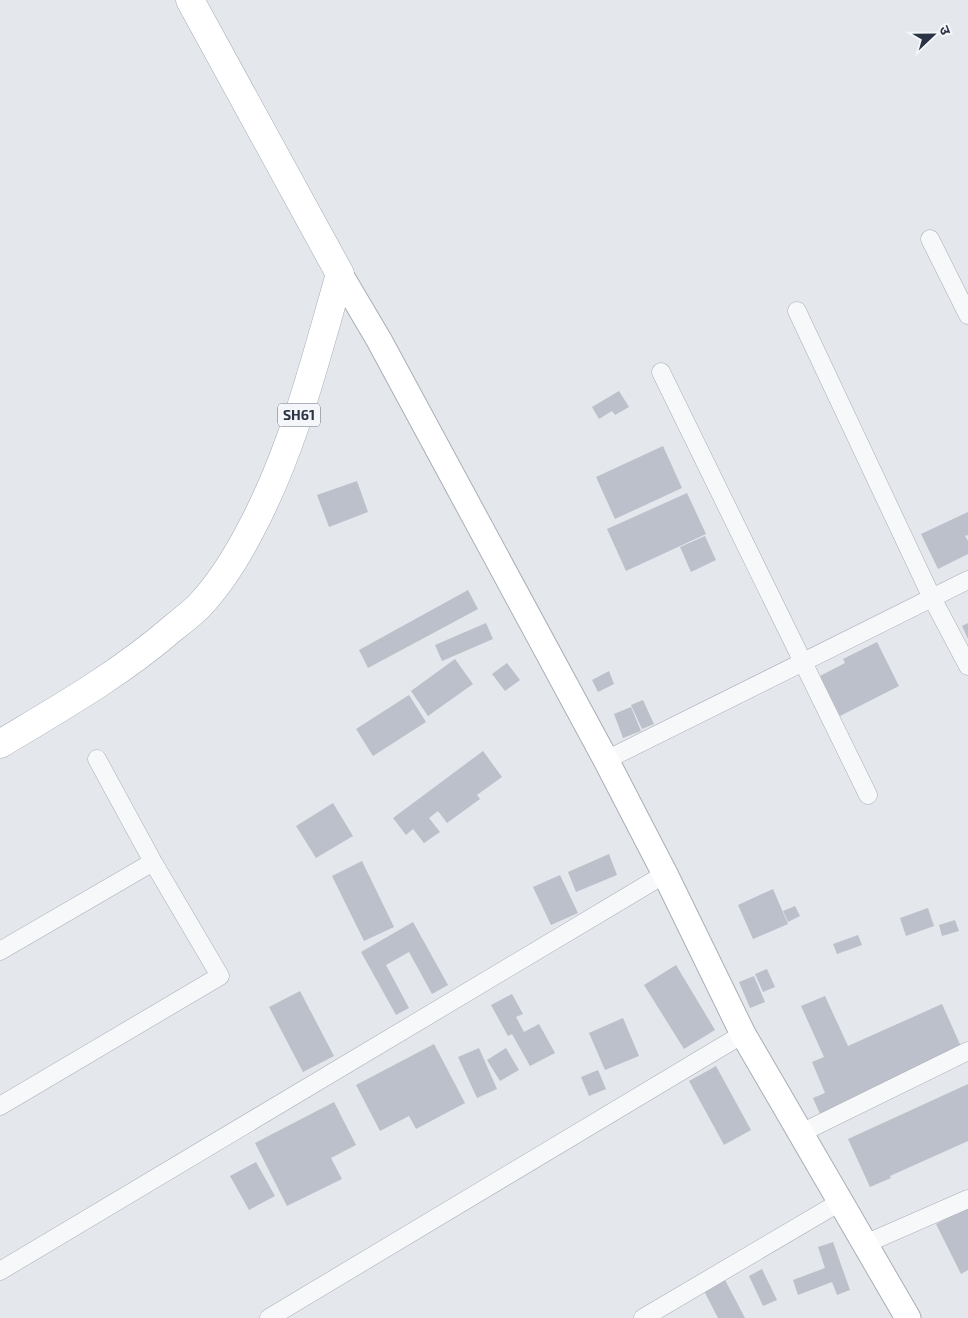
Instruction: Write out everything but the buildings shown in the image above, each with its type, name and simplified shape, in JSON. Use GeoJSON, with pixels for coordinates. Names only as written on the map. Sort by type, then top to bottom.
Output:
{"type":"FeatureCollection","features":[{"type":"Feature","properties":{"kind":"main road"},"geometry":{"type":"LineString","coordinates":[[190,0],[340,274],[379,340],[606,760],[665,874],[743,1034],[799,1134],[866,1244],[908,1318]]}},
{"type":"Feature","properties":{"kind":"main road","name":"SH61"},"geometry":{"type":"LineString","coordinates":[[0,744],[94,687],[153,646],[198,607],[218,585],[241,549],[266,502],[281,467],[301,407],[340,274]]}},
{"type":"Feature","properties":{"kind":"street"},"geometry":{"type":"LineString","coordinates":[[930,239],[968,315]]}},
{"type":"Feature","properties":{"kind":"street"},"geometry":{"type":"LineString","coordinates":[[797,311],[932,598],[968,666]]}},
{"type":"Feature","properties":{"kind":"street"},"geometry":{"type":"LineString","coordinates":[[661,372],[868,795]]}},
{"type":"Feature","properties":{"kind":"street"},"geometry":{"type":"LineString","coordinates":[[606,760],[968,580]]}},
{"type":"Feature","properties":{"kind":"street"},"geometry":{"type":"LineString","coordinates":[[0,1106],[220,976],[153,862],[97,759]]}},
{"type":"Feature","properties":{"kind":"street"},"geometry":{"type":"LineString","coordinates":[[0,952],[153,862]]}},
{"type":"Feature","properties":{"kind":"street"},"geometry":{"type":"LineString","coordinates":[[0,1271],[665,874]]}},
{"type":"Feature","properties":{"kind":"street"},"geometry":{"type":"LineString","coordinates":[[269,1318],[743,1034]]}},
{"type":"Feature","properties":{"kind":"street"},"geometry":{"type":"LineString","coordinates":[[799,1134],[968,1051]]}},
{"type":"Feature","properties":{"kind":"street"},"geometry":{"type":"LineString","coordinates":[[866,1244],[968,1199]]}},
{"type":"Feature","properties":{"kind":"street"},"geometry":{"type":"LineString","coordinates":[[642,1318],[840,1202]]}}]}
